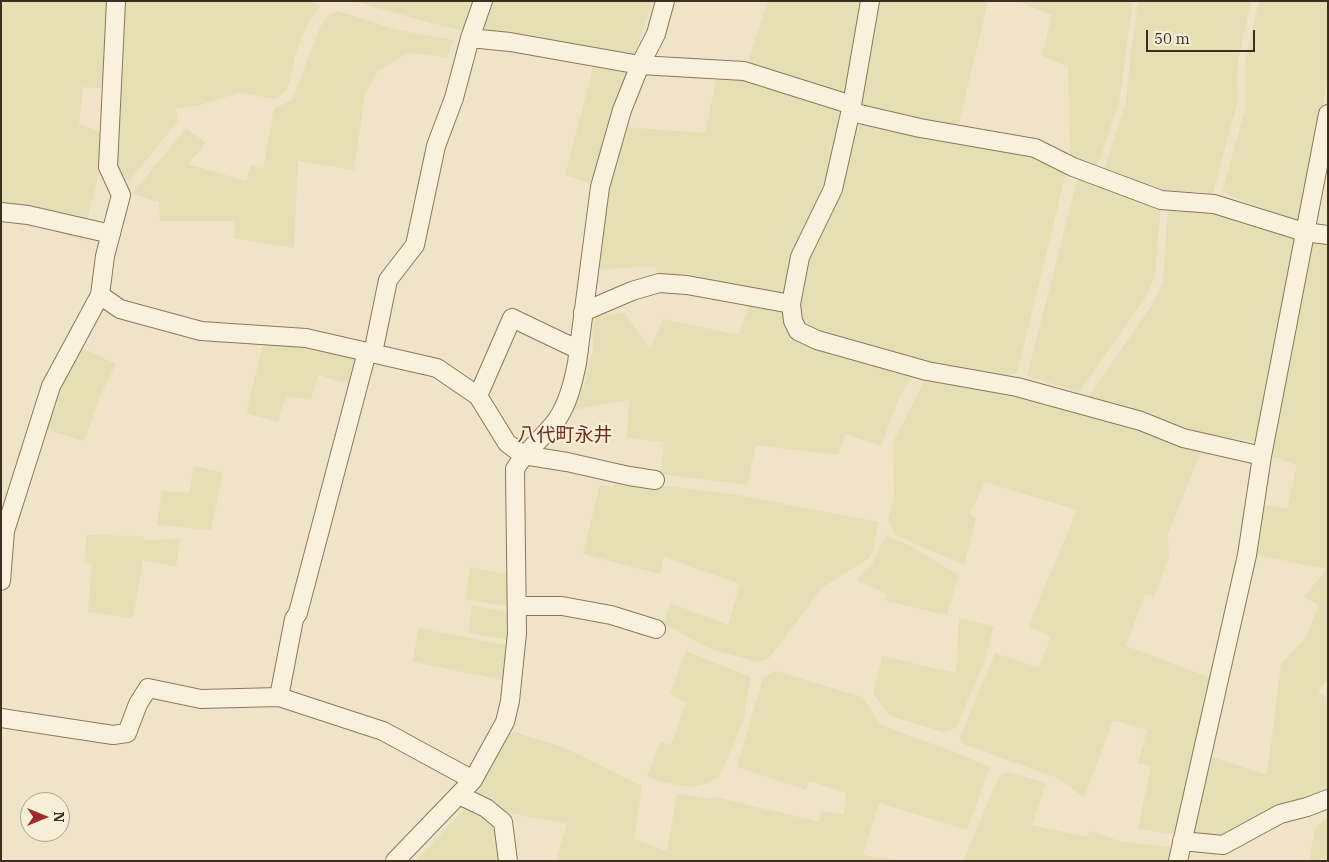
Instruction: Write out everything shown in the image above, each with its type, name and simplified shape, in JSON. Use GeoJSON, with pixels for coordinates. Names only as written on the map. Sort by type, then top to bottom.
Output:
{"type":"FeatureCollection","features":[{"type":"Feature","properties":{"kind":"street"},"geometry":{"type":"LineString","coordinates":[[1,581],[6,531],[51,386],[100,296],[105,256],[121,195],[108,167],[116,1]]}},
{"type":"Feature","properties":{"kind":"street"},"geometry":{"type":"LineString","coordinates":[[279,697],[294,619],[298,613],[388,280],[415,245],[436,146],[454,98],[470,38],[483,1]]}},
{"type":"Feature","properties":{"kind":"street"},"geometry":{"type":"LineString","coordinates":[[395,861],[473,780],[505,722],[510,701],[517,633],[515,468],[523,455],[556,421],[571,391],[600,186],[622,110],[640,65],[656,34],[665,1]]}},
{"type":"Feature","properties":{"kind":"street"},"geometry":{"type":"LineString","coordinates":[[870,1],[851,109],[833,189],[800,257],[791,304],[793,321],[798,331],[817,340],[926,371],[1018,387],[1141,420],[1182,438],[1262,456]]}},
{"type":"Feature","properties":{"kind":"street"},"geometry":{"type":"LineString","coordinates":[[470,38],[510,42],[640,65],[744,71],[851,109],[920,128],[1035,148],[1073,167],[1161,200],[1214,204],[1304,232],[1328,235]]}},
{"type":"Feature","properties":{"kind":"street"},"geometry":{"type":"LineString","coordinates":[[1178,861],[1247,555],[1262,456],[1328,114]]}},
{"type":"Feature","properties":{"kind":"street"},"geometry":{"type":"LineString","coordinates":[[1,212],[28,215],[111,234]]}},
{"type":"Feature","properties":{"kind":"street"},"geometry":{"type":"LineString","coordinates":[[583,312],[659,283],[687,285],[791,304]]}},
{"type":"Feature","properties":{"kind":"street"},"geometry":{"type":"LineString","coordinates":[[100,296],[120,309],[201,331],[306,338],[437,368],[478,396],[507,443],[523,455],[654,480]]}},
{"type":"Feature","properties":{"kind":"street"},"geometry":{"type":"LineString","coordinates":[[478,396],[512,318],[578,350]]}},
{"type":"Feature","properties":{"kind":"street"},"geometry":{"type":"LineString","coordinates":[[517,606],[562,606],[611,615],[656,629]]}},
{"type":"Feature","properties":{"kind":"street"},"geometry":{"type":"LineString","coordinates":[[1,718],[113,735],[127,733],[138,704],[148,688],[202,699],[279,697],[383,731],[473,780]]}},
{"type":"Feature","properties":{"kind":"street"},"geometry":{"type":"LineString","coordinates":[[459,795],[486,808],[503,822],[508,861]]}},
{"type":"Feature","properties":{"kind":"street"},"geometry":{"type":"LineString","coordinates":[[1182,841],[1223,845],[1280,814],[1328,799]]}},
{"type":"Feature","properties":{"kind":"shaded area"},"geometry":{"type":"Polygon","coordinates":[[[1,1],[114,1],[107,89],[83,87],[79,124],[102,133],[100,169],[82,241],[25,220],[1,217],[1,1]]]}},
{"type":"Feature","properties":{"kind":"shaded area"},"geometry":{"type":"Polygon","coordinates":[[[124,1],[308,1],[320,6],[306,27],[296,53],[290,81],[285,92],[275,99],[239,93],[196,106],[176,108],[178,121],[130,180],[121,182],[116,172],[124,1]]]}},
{"type":"Feature","properties":{"kind":"shaded area"},"geometry":{"type":"Polygon","coordinates":[[[354,1],[478,1],[467,31],[430,23],[354,1]]]}},
{"type":"Feature","properties":{"kind":"shaded area"},"geometry":{"type":"Polygon","coordinates":[[[489,1],[652,1],[635,55],[477,32],[489,1]]]}},
{"type":"Feature","properties":{"kind":"shaded area"},"geometry":{"type":"Polygon","coordinates":[[[768,1],[863,1],[847,98],[747,64],[768,1]]]}},
{"type":"Feature","properties":{"kind":"shaded area"},"geometry":{"type":"Polygon","coordinates":[[[875,1],[988,1],[958,128],[857,109],[875,1]]]}},
{"type":"Feature","properties":{"kind":"shaded area"},"geometry":{"type":"Polygon","coordinates":[[[1017,1],[1133,1],[1119,102],[1096,171],[1070,153],[1068,66],[1042,56],[1052,15],[1017,1]]]}},
{"type":"Feature","properties":{"kind":"shaded area"},"geometry":{"type":"Polygon","coordinates":[[[1138,1],[1251,1],[1238,60],[1237,104],[1213,193],[1159,190],[1103,173],[1126,102],[1138,1]]]}},
{"type":"Feature","properties":{"kind":"shaded area"},"geometry":{"type":"Polygon","coordinates":[[[1259,1],[1328,1],[1328,80],[1298,223],[1222,192],[1245,110],[1245,61],[1259,1]]]}},
{"type":"Feature","properties":{"kind":"shaded area"},"geometry":{"type":"Polygon","coordinates":[[[338,11],[397,30],[454,40],[447,57],[407,53],[377,72],[365,95],[354,170],[298,161],[294,248],[234,238],[235,221],[160,221],[159,202],[132,194],[186,128],[206,143],[188,164],[246,181],[251,165],[263,169],[274,109],[292,100],[320,27],[329,15],[338,11]]]}},
{"type":"Feature","properties":{"kind":"shaded area"},"geometry":{"type":"Polygon","coordinates":[[[593,68],[631,73],[590,183],[565,175],[593,68]]]}},
{"type":"Feature","properties":{"kind":"shaded area"},"geometry":{"type":"Polygon","coordinates":[[[738,74],[834,103],[841,114],[825,180],[801,247],[790,292],[780,298],[684,273],[662,279],[654,266],[593,270],[617,145],[621,147],[624,127],[705,133],[717,76],[738,74]]]}},
{"type":"Feature","properties":{"kind":"shaded area"},"geometry":{"type":"Polygon","coordinates":[[[854,119],[1016,148],[1067,169],[1017,373],[1009,375],[934,365],[808,329],[800,322],[799,309],[809,254],[854,119]]]}},
{"type":"Feature","properties":{"kind":"shaded area"},"geometry":{"type":"Polygon","coordinates":[[[1078,177],[1161,203],[1155,277],[1144,300],[1079,392],[1027,376],[1078,177]]]}},
{"type":"Feature","properties":{"kind":"shaded area"},"geometry":{"type":"Polygon","coordinates":[[[1168,205],[1212,208],[1297,236],[1255,442],[1193,432],[1089,396],[1154,302],[1163,282],[1168,205]]]}},
{"type":"Feature","properties":{"kind":"shaded area"},"geometry":{"type":"Polygon","coordinates":[[[1328,239],[1328,679],[1318,691],[1328,699],[1328,790],[1318,797],[1220,838],[1190,834],[1207,755],[1267,775],[1281,664],[1307,637],[1318,605],[1304,597],[1326,569],[1252,554],[1260,504],[1287,509],[1297,465],[1267,455],[1307,243],[1328,239]]]}},
{"type":"Feature","properties":{"kind":"shaded area"},"geometry":{"type":"Polygon","coordinates":[[[750,302],[785,312],[792,332],[916,373],[900,395],[881,446],[845,434],[838,455],[756,445],[747,485],[660,474],[664,442],[627,438],[629,400],[572,410],[584,386],[593,348],[592,318],[624,312],[650,349],[663,319],[739,335],[750,302]]]}},
{"type":"Feature","properties":{"kind":"shaded area"},"geometry":{"type":"Polygon","coordinates":[[[264,341],[295,342],[359,357],[352,385],[318,375],[311,400],[286,396],[278,422],[246,413],[264,341]]]}},
{"type":"Feature","properties":{"kind":"shaded area"},"geometry":{"type":"Polygon","coordinates":[[[77,346],[116,364],[101,394],[84,441],[44,429],[62,376],[77,346]]]}},
{"type":"Feature","properties":{"kind":"shaded area"},"geometry":{"type":"Polygon","coordinates":[[[927,376],[1072,406],[1201,451],[1168,534],[1169,557],[1154,597],[1145,594],[1126,646],[1211,678],[1180,825],[1173,834],[1138,829],[1151,766],[1138,763],[1147,730],[1113,720],[1084,798],[1060,779],[963,744],[960,737],[995,653],[1039,668],[1051,636],[1028,627],[1077,510],[985,482],[970,513],[976,519],[964,565],[895,535],[888,520],[894,497],[893,442],[927,376]]]}},
{"type":"Feature","properties":{"kind":"shaded area"},"geometry":{"type":"Polygon","coordinates":[[[194,466],[223,473],[211,530],[157,525],[162,491],[189,493],[194,466]]]}},
{"type":"Feature","properties":{"kind":"shaded area"},"geometry":{"type":"Polygon","coordinates":[[[617,480],[738,495],[878,522],[874,547],[870,557],[822,588],[768,659],[758,662],[713,650],[664,624],[670,603],[728,625],[740,584],[664,557],[660,574],[583,554],[600,485],[614,487],[617,480]]]}},
{"type":"Feature","properties":{"kind":"shaded area"},"geometry":{"type":"Polygon","coordinates":[[[87,535],[144,536],[144,540],[180,539],[176,567],[143,560],[133,618],[88,612],[92,564],[84,563],[87,535]]]}},
{"type":"Feature","properties":{"kind":"shaded area"},"geometry":{"type":"Polygon","coordinates":[[[886,535],[910,546],[959,575],[947,615],[886,601],[887,594],[856,580],[871,566],[886,535]]]}},
{"type":"Feature","properties":{"kind":"shaded area"},"geometry":{"type":"Polygon","coordinates":[[[470,567],[511,575],[512,607],[466,599],[470,567]]]}},
{"type":"Feature","properties":{"kind":"shaded area"},"geometry":{"type":"Polygon","coordinates":[[[472,605],[511,613],[512,640],[468,633],[472,605]]]}},
{"type":"Feature","properties":{"kind":"shaded area"},"geometry":{"type":"Polygon","coordinates":[[[959,618],[994,626],[985,660],[956,728],[943,732],[890,716],[873,694],[882,656],[956,673],[959,618]]]}},
{"type":"Feature","properties":{"kind":"shaded area"},"geometry":{"type":"Polygon","coordinates":[[[418,628],[511,646],[507,681],[413,662],[418,628]]]}},
{"type":"Feature","properties":{"kind":"shaded area"},"geometry":{"type":"Polygon","coordinates":[[[686,651],[751,677],[743,721],[720,775],[709,783],[690,787],[661,782],[647,776],[660,742],[671,745],[686,703],[670,694],[686,651]]]}},
{"type":"Feature","properties":{"kind":"shaded area"},"geometry":{"type":"Polygon","coordinates":[[[776,671],[862,697],[881,725],[990,767],[967,830],[879,803],[863,855],[902,861],[556,861],[567,824],[508,813],[471,796],[506,734],[514,732],[566,748],[642,786],[634,839],[667,851],[677,794],[711,799],[712,796],[819,822],[821,811],[844,815],[846,793],[809,781],[806,790],[737,767],[763,678],[776,671]]]}},
{"type":"Feature","properties":{"kind":"shaded area"},"geometry":{"type":"Polygon","coordinates":[[[1008,772],[1046,783],[1032,825],[1086,837],[1090,831],[1120,841],[1175,848],[1171,861],[962,861],[999,776],[1008,772]]]}},
{"type":"Feature","properties":{"kind":"shaded area"},"geometry":{"type":"Polygon","coordinates":[[[466,807],[490,820],[498,833],[501,861],[416,861],[466,807]]]}},
{"type":"Feature","properties":{"kind":"shaded area"},"geometry":{"type":"Polygon","coordinates":[[[1328,815],[1328,861],[1309,861],[1315,829],[1328,815]]]}},
{"type":"Feature","properties":{"kind":"district","name":"八代町永井"},"geometry":{"type":"Point","coordinates":[565,436]}}]}
